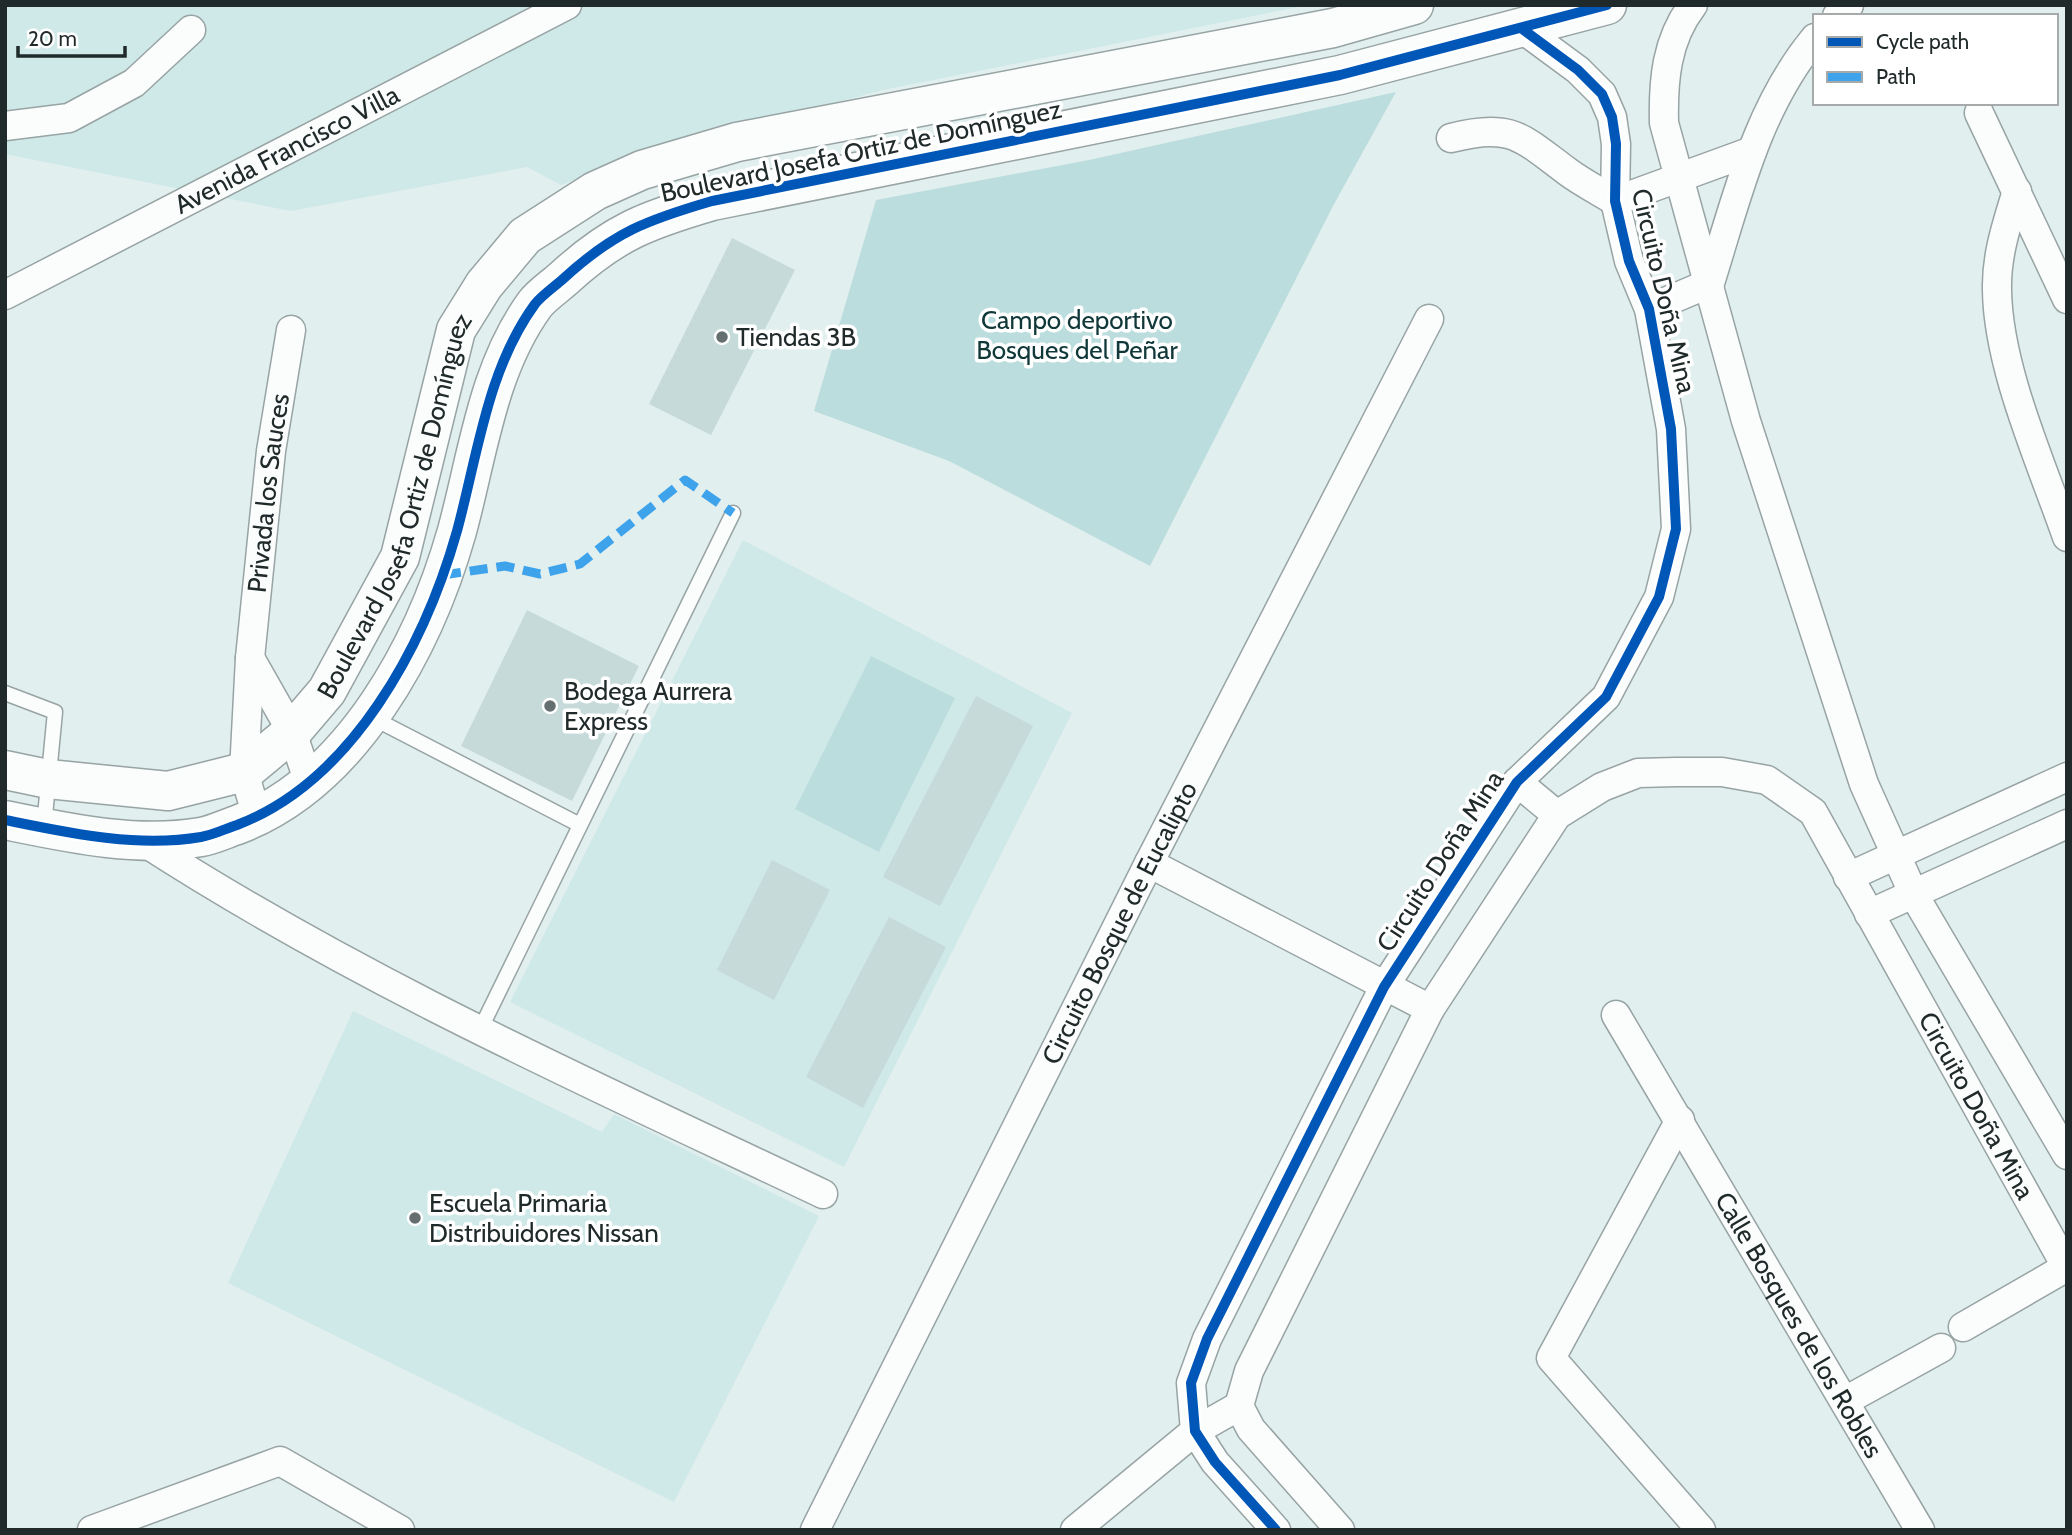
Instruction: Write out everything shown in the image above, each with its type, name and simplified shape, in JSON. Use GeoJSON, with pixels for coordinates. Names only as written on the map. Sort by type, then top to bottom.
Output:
{"type":"FeatureCollection","features":[{"type":"Feature","properties":{"kind":"street","name":"Avenida Francisco Villa"},"geometry":{"type":"LineString","coordinates":[[5,295],[567,5]]}},
{"type":"Feature","properties":{"kind":"street","name":"Boulevard Josefa Ortiz de Domínguez"},"geometry":{"type":"LineString","coordinates":[[5,770],[48,779],[168,791],[244,772],[292,732],[327,691],[400,558],[456,330],[484,285],[525,236],[595,191],[642,170],[737,142],[1333,28],[1415,5]]}},
{"type":"Feature","properties":{"kind":"street","name":"Boulevard Josefa Ortiz de Domínguez"},"geometry":{"type":"LineString","coordinates":[[5,820],[144,842],[204,837],[257,817],[309,783],[371,717],[414,642],[443,575],[479,435],[502,364],[536,304],[590,253],[643,221],[689,208],[1340,75],[1607,5]]}},
{"type":"Feature","properties":{"kind":"street","name":"Circuito Doña Mina"},"geometry":{"type":"LineString","coordinates":[[1693,5],[1671,46],[1663,84],[1664,123],[1746,421],[1822,663],[1864,784],[1914,895],[2067,1155]]}},
{"type":"Feature","properties":{"kind":"street","name":"Circuito Doña Mina"},"geometry":{"type":"LineString","coordinates":[[1276,1530],[1214,1462],[1195,1431],[1191,1383],[1207,1339],[1384,987],[1517,782],[1606,696],[1659,597],[1676,529],[1671,429],[1649,309],[1629,261],[1615,201],[1616,144],[1612,117],[1601,94],[1578,70],[1521,28]]}},
{"type":"Feature","properties":{"kind":"street"},"geometry":{"type":"LineString","coordinates":[[5,125],[69,118],[134,83],[191,30]]}},
{"type":"Feature","properties":{"kind":"street","name":"Circuito Doña Mina"},"geometry":{"type":"LineString","coordinates":[[1710,283],[1752,151],[1779,87],[1813,40]]}},
{"type":"Feature","properties":{"kind":"street"},"geometry":{"type":"LineString","coordinates":[[918,109],[926,159]]}},
{"type":"Feature","properties":{"kind":"street"},"geometry":{"type":"LineString","coordinates":[[1979,113],[2067,299]]}},
{"type":"Feature","properties":{"kind":"street"},"geometry":{"type":"LineString","coordinates":[[1451,138],[1481,130],[1513,135],[1538,146],[1569,172],[1615,201],[1752,151]]}},
{"type":"Feature","properties":{"kind":"street"},"geometry":{"type":"LineString","coordinates":[[676,160],[689,208]]}},
{"type":"Feature","properties":{"kind":"street"},"geometry":{"type":"LineString","coordinates":[[2017,191],[2003,235],[1997,290],[2005,355],[2067,537]]}},
{"type":"Feature","properties":{"kind":"street"},"geometry":{"type":"LineString","coordinates":[[1649,309],[1710,283]]}},
{"type":"Feature","properties":{"kind":"street","name":"Circuito Bosque de Eucalipto"},"geometry":{"type":"LineString","coordinates":[[815,1530],[1149,863],[1429,319]]}},
{"type":"Feature","properties":{"kind":"street","name":"Privada los Sauces"},"geometry":{"type":"LineString","coordinates":[[257,817],[244,772],[250,658],[271,450],[291,330]]}},
{"type":"Feature","properties":{"kind":"street"},"geometry":{"type":"LineString","coordinates":[[400,558],[443,575]]}},
{"type":"Feature","properties":{"kind":"street"},"geometry":{"type":"LineString","coordinates":[[250,658],[292,732],[309,783]]}},
{"type":"Feature","properties":{"kind":"street","name":"Circuito Doña Mina"},"geometry":{"type":"LineString","coordinates":[[1239,1406],[1249,1371],[1430,1009],[1557,815],[1602,787],[1638,773],[1722,772],[1767,780],[1813,812],[2067,1268]]}},
{"type":"Feature","properties":{"kind":"street"},"geometry":{"type":"LineString","coordinates":[[1849,877],[2067,776]]}},
{"type":"Feature","properties":{"kind":"street"},"geometry":{"type":"LineString","coordinates":[[1517,782],[1557,815]]}},
{"type":"Feature","properties":{"kind":"street"},"geometry":{"type":"LineString","coordinates":[[1869,914],[2067,824]]}},
{"type":"Feature","properties":{"kind":"street"},"geometry":{"type":"LineString","coordinates":[[144,842],[210,885],[479,1032],[823,1194]]}},
{"type":"Feature","properties":{"kind":"street"},"geometry":{"type":"LineString","coordinates":[[1149,863],[1430,1009]]}},
{"type":"Feature","properties":{"kind":"street","name":"Calle Bosques de los Robles"},"geometry":{"type":"LineString","coordinates":[[1616,1015],[1920,1530]]}},
{"type":"Feature","properties":{"kind":"street"},"geometry":{"type":"LineString","coordinates":[[1680,1120],[1551,1358],[1701,1530]]}},
{"type":"Feature","properties":{"kind":"street"},"geometry":{"type":"LineString","coordinates":[[1963,1327],[2067,1268]]}},
{"type":"Feature","properties":{"kind":"street"},"geometry":{"type":"LineString","coordinates":[[1846,1401],[1941,1348]]}},
{"type":"Feature","properties":{"kind":"street"},"geometry":{"type":"LineString","coordinates":[[1076,1530],[1195,1431],[1239,1406],[1251,1429],[1340,1530]]}},
{"type":"Feature","properties":{"kind":"street"},"geometry":{"type":"LineString","coordinates":[[94,1529],[280,1461],[400,1530]]}},
{"type":"Feature","properties":{"kind":"lane"},"geometry":{"type":"LineString","coordinates":[[479,1032],[733,513]]}},
{"type":"Feature","properties":{"kind":"lane"},"geometry":{"type":"LineString","coordinates":[[5,693],[55,712],[43,828]]}},
{"type":"Feature","properties":{"kind":"lane"},"geometry":{"type":"LineString","coordinates":[[371,717],[580,825]]}},
{"type":"Feature","properties":{"kind":"shaded area"},"geometry":{"type":"Polygon","coordinates":[[[5,5],[1308,5],[883,90],[640,155],[561,185],[527,167],[291,211],[5,154],[5,5]]]}},
{"type":"Feature","properties":{"kind":"shaded area"},"geometry":{"type":"Polygon","coordinates":[[[743,540],[1072,713],[844,1167],[510,1002],[743,540]]]}},
{"type":"Feature","properties":{"kind":"shaded area"},"geometry":{"type":"Polygon","coordinates":[[[353,1011],[602,1132],[614,1114],[819,1216],[674,1502],[228,1283],[353,1011]]]}},
{"type":"Feature","properties":{"kind":"green space","name":"Campo deportivo Bosques del Peñar"},"geometry":{"type":"Polygon","coordinates":[[[1396,92],[1333,206],[1150,566],[949,461],[814,411],[876,200],[1089,160],[1396,92]]]}},
{"type":"Feature","properties":{"kind":"green space"},"geometry":{"type":"Polygon","coordinates":[[[871,656],[955,698],[879,852],[795,809],[871,656]]]}},
{"type":"Feature","properties":{"kind":"building","name":"Tiendas 3B"},"geometry":{"type":"Polygon","coordinates":[[[732,238],[795,270],[711,435],[649,404],[732,238]]]}},
{"type":"Feature","properties":{"kind":"building","name":"Bodega Aurrera Express"},"geometry":{"type":"Polygon","coordinates":[[[527,610],[639,666],[572,801],[461,746],[527,610]]]}},
{"type":"Feature","properties":{"kind":"building"},"geometry":{"type":"Polygon","coordinates":[[[976,696],[1033,726],[940,906],[883,877],[976,696]]]}},
{"type":"Feature","properties":{"kind":"building"},"geometry":{"type":"Polygon","coordinates":[[[772,860],[830,890],[774,1000],[717,970],[772,860]]]}},
{"type":"Feature","properties":{"kind":"building"},"geometry":{"type":"Polygon","coordinates":[[[889,917],[946,947],[863,1108],[806,1077],[889,917]]]}},
{"type":"Feature","properties":{"kind":"marked path"},"geometry":{"type":"LineString","coordinates":[[443,575],[505,566],[540,574],[580,564],[685,480],[733,513]]}},
{"type":"Feature","properties":{"kind":"cycle path"},"geometry":{"type":"LineString","coordinates":[[5,820],[103,838],[152,841],[201,837],[237,825],[278,804],[316,776],[349,742],[378,704],[404,662],[425,618],[457,531],[495,385],[519,330],[535,304],[545,294],[581,263],[632,230],[712,201],[1340,75],[1607,5]]}},
{"type":"Feature","properties":{"kind":"cycle path"},"geometry":{"type":"LineString","coordinates":[[1276,1530],[1215,1462],[1195,1431],[1191,1383],[1207,1339],[1384,987],[1517,782],[1606,697],[1659,597],[1676,529],[1671,429],[1649,309],[1629,261],[1615,201],[1616,144],[1612,117],[1602,94],[1578,70],[1521,28]]}},
{"type":"Feature","properties":{"kind":"place","name":"Tiendas 3B"},"geometry":{"type":"Point","coordinates":[722,337]}},
{"type":"Feature","properties":{"kind":"place","name":"Bodega Aurrera Express"},"geometry":{"type":"Point","coordinates":[550,706]}},
{"type":"Feature","properties":{"kind":"place","name":"Escuela Primaria Distribuidores Nissan"},"geometry":{"type":"Point","coordinates":[415,1218]}}]}
